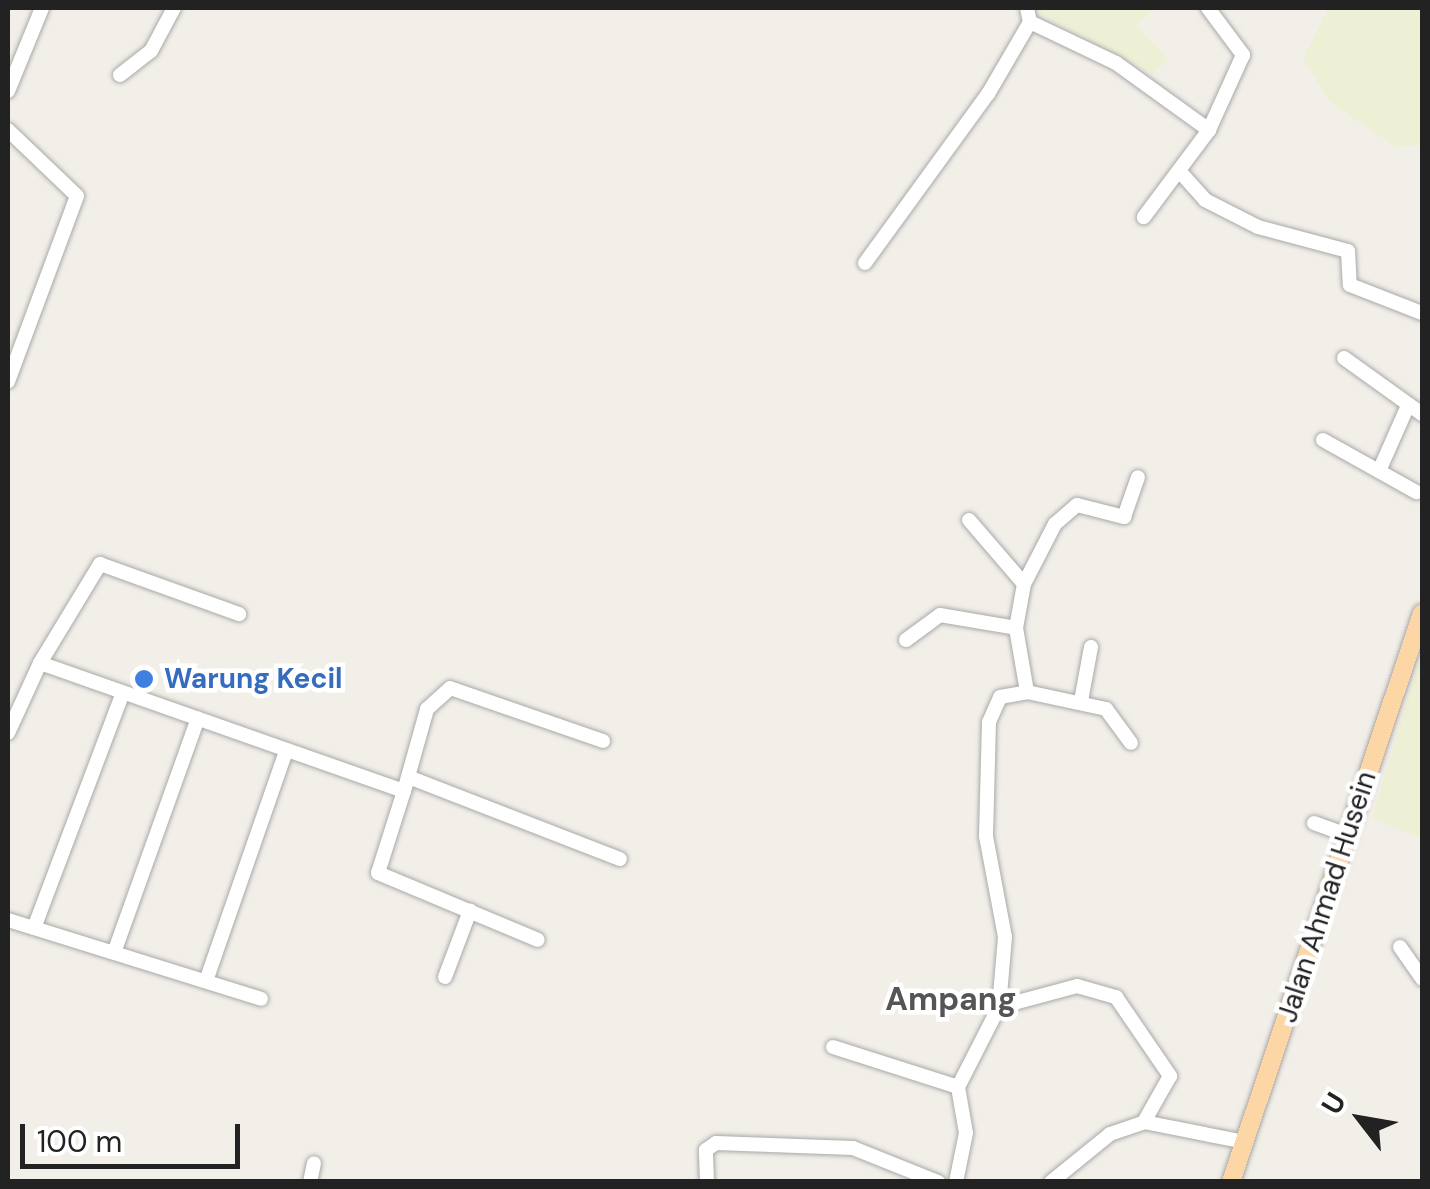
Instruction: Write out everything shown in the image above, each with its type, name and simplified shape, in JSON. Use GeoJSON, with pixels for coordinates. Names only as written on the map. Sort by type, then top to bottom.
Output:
{"type":"FeatureCollection","features":[{"type":"Feature","properties":{"kind":"main road","name":"Jalan Ahmad Husein"},"geometry":{"type":"LineString","coordinates":[[1231,1182],[1422,613]]}},
{"type":"Feature","properties":{"kind":"street"},"geometry":{"type":"LineString","coordinates":[[8,91],[26,39],[42,8]]}},
{"type":"Feature","properties":{"kind":"street"},"geometry":{"type":"LineString","coordinates":[[120,75],[151,51],[174,8]]}},
{"type":"Feature","properties":{"kind":"street"},"geometry":{"type":"LineString","coordinates":[[1144,217],[1182,174],[1209,130],[1243,55],[1208,8]]}},
{"type":"Feature","properties":{"kind":"street"},"geometry":{"type":"LineString","coordinates":[[865,263],[916,204],[1029,15],[1116,63],[1209,130]]}},
{"type":"Feature","properties":{"kind":"street"},"geometry":{"type":"LineString","coordinates":[[8,46],[26,39]]}},
{"type":"Feature","properties":{"kind":"street"},"geometry":{"type":"LineString","coordinates":[[8,130],[77,196],[8,382]]}},
{"type":"Feature","properties":{"kind":"street"},"geometry":{"type":"LineString","coordinates":[[1182,174],[1205,200],[1258,227],[1350,252],[1350,285],[1422,313]]}},
{"type":"Feature","properties":{"kind":"street"},"geometry":{"type":"LineString","coordinates":[[1344,358],[1406,410],[1422,414]]}},
{"type":"Feature","properties":{"kind":"street"},"geometry":{"type":"LineString","coordinates":[[1379,472],[1406,410]]}},
{"type":"Feature","properties":{"kind":"street"},"geometry":{"type":"LineString","coordinates":[[1323,440],[1416,492]]}},
{"type":"Feature","properties":{"kind":"street"},"geometry":{"type":"LineString","coordinates":[[1027,692],[1016,628],[1024,584],[1055,524],[1077,505],[1124,517],[1138,477]]}},
{"type":"Feature","properties":{"kind":"street"},"geometry":{"type":"LineString","coordinates":[[969,520],[1024,584]]}},
{"type":"Feature","properties":{"kind":"street"},"geometry":{"type":"LineString","coordinates":[[8,733],[14,703],[100,564],[239,614]]}},
{"type":"Feature","properties":{"kind":"street"},"geometry":{"type":"LineString","coordinates":[[906,640],[940,615],[1016,628]]}},
{"type":"Feature","properties":{"kind":"street"},"geometry":{"type":"LineString","coordinates":[[1081,701],[1090,646]]}},
{"type":"Feature","properties":{"kind":"street"},"geometry":{"type":"LineString","coordinates":[[40,663],[122,695],[286,750],[408,785],[620,858]]}},
{"type":"Feature","properties":{"kind":"street"},"geometry":{"type":"LineString","coordinates":[[538,940],[378,874],[408,785],[427,709],[450,688],[603,741]]}},
{"type":"Feature","properties":{"kind":"street"},"geometry":{"type":"LineString","coordinates":[[956,1182],[966,1133],[958,1087],[999,1007],[1005,938],[986,836],[988,742],[996,703],[1027,692],[1081,701],[1118,718],[1131,742]]}},
{"type":"Feature","properties":{"kind":"street"},"geometry":{"type":"LineString","coordinates":[[34,928],[122,695]]}},
{"type":"Feature","properties":{"kind":"street"},"geometry":{"type":"LineString","coordinates":[[115,950],[198,718]]}},
{"type":"Feature","properties":{"kind":"street"},"geometry":{"type":"LineString","coordinates":[[206,981],[286,750]]}},
{"type":"Feature","properties":{"kind":"street"},"geometry":{"type":"LineString","coordinates":[[1314,823],[1347,835]]}},
{"type":"Feature","properties":{"kind":"street"},"geometry":{"type":"LineString","coordinates":[[446,977],[470,911]]}},
{"type":"Feature","properties":{"kind":"street"},"geometry":{"type":"LineString","coordinates":[[8,920],[115,950],[261,999]]}},
{"type":"Feature","properties":{"kind":"street"},"geometry":{"type":"LineString","coordinates":[[1400,947],[1422,979]]}},
{"type":"Feature","properties":{"kind":"street"},"geometry":{"type":"LineString","coordinates":[[999,1007],[1077,986],[1116,997],[1170,1076],[1144,1122]]}},
{"type":"Feature","properties":{"kind":"street"},"geometry":{"type":"LineString","coordinates":[[833,1047],[958,1087]]}},
{"type":"Feature","properties":{"kind":"street"},"geometry":{"type":"LineString","coordinates":[[1051,1182],[1110,1134],[1144,1122],[1245,1142]]}},
{"type":"Feature","properties":{"kind":"street"},"geometry":{"type":"LineString","coordinates":[[707,1182],[706,1150],[716,1143],[853,1148],[938,1182]]}},
{"type":"Feature","properties":{"kind":"street"},"geometry":{"type":"LineString","coordinates":[[310,1182],[314,1163]]}},
{"type":"Feature","properties":{"kind":"green space"},"geometry":{"type":"Polygon","coordinates":[[[1028,8],[1153,8],[1137,26],[1168,59],[1153,74],[1028,8]]]}},
{"type":"Feature","properties":{"kind":"green space"},"geometry":{"type":"Polygon","coordinates":[[[1329,8],[1422,8],[1422,144],[1397,148],[1330,102],[1303,58],[1329,8]]]}},
{"type":"Feature","properties":{"kind":"green space"},"geometry":{"type":"Polygon","coordinates":[[[1422,655],[1422,839],[1372,818],[1422,655]]]}},
{"type":"Feature","properties":{"kind":"place","name":"Warung Kecil"},"geometry":{"type":"Point","coordinates":[144,679]}},
{"type":"Feature","properties":{"kind":"district","name":"Ampang"},"geometry":{"type":"Point","coordinates":[951,999]}}]}
